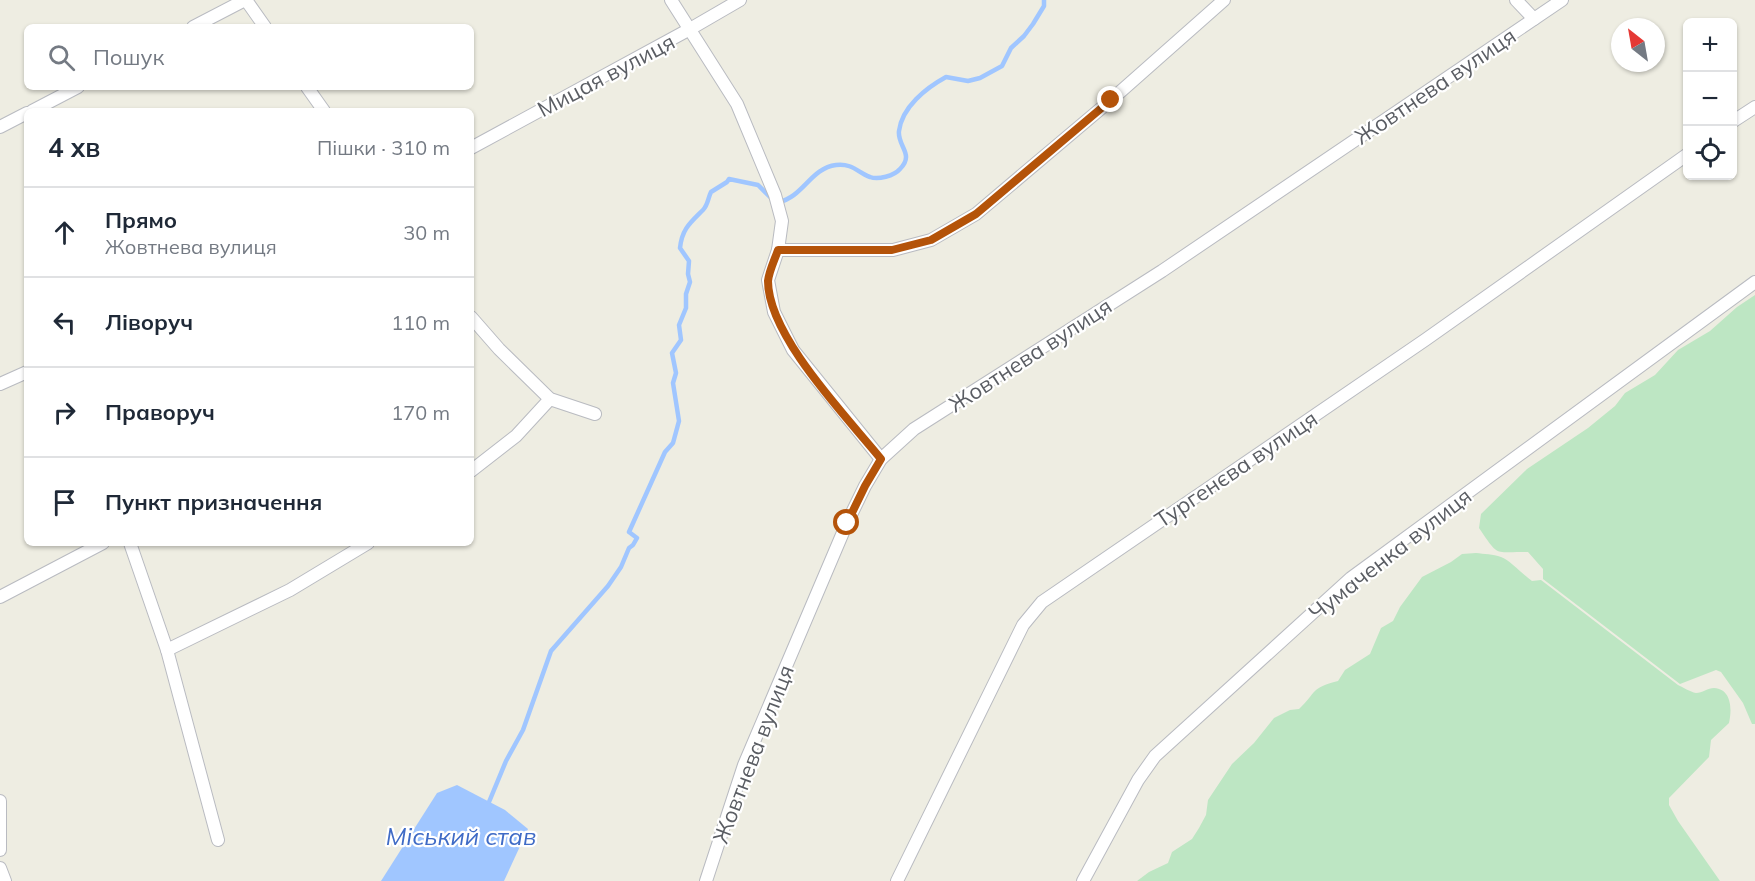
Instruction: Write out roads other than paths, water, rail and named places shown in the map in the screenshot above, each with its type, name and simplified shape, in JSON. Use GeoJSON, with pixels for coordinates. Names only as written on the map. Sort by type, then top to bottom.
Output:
{"type":"FeatureCollection","features":[{"type":"Feature","properties":{"kind":"street"},"geometry":{"type":"LineString","coordinates":[[199,24],[245,0],[263,24]]}},
{"type":"Feature","properties":{"kind":"street"},"geometry":{"type":"LineString","coordinates":[[671,0],[737,104],[775,195],[783,221],[778,250],[768,280],[774,312],[793,350],[881,459]]}},
{"type":"Feature","properties":{"kind":"street","name":"Мицая вулиця"},"geometry":{"type":"LineString","coordinates":[[474,146],[740,0]]}},
{"type":"Feature","properties":{"kind":"street"},"geometry":{"type":"LineString","coordinates":[[778,250],[892,250],[931,240],[976,214],[1111,100],[1224,0]]}},
{"type":"Feature","properties":{"kind":"street"},"geometry":{"type":"LineString","coordinates":[[1516,0],[1534,19]]}},
{"type":"Feature","properties":{"kind":"street","name":"Жовтнева вулиця"},"geometry":{"type":"LineString","coordinates":[[706,881],[744,765],[847,523],[881,459],[914,429],[1162,271],[1562,0]]}},
{"type":"Feature","properties":{"kind":"street"},"geometry":{"type":"LineString","coordinates":[[38,108],[72,90]]}},
{"type":"Feature","properties":{"kind":"street"},"geometry":{"type":"LineString","coordinates":[[309,90],[322,108]]}},
{"type":"Feature","properties":{"kind":"street"},"geometry":{"type":"LineString","coordinates":[[1737,119],[1755,106]]}},
{"type":"Feature","properties":{"kind":"street"},"geometry":{"type":"LineString","coordinates":[[0,128],[24,115]]}},
{"type":"Feature","properties":{"kind":"street","name":"Тургенєва вулиця"},"geometry":{"type":"LineString","coordinates":[[897,881],[1023,625],[1042,602],[1425,340],[1683,158]]}},
{"type":"Feature","properties":{"kind":"street","name":"Чумаченка вулиця"},"geometry":{"type":"LineString","coordinates":[[1083,881],[1138,780],[1155,756],[1351,578],[1755,282]]}},
{"type":"Feature","properties":{"kind":"street"},"geometry":{"type":"LineString","coordinates":[[474,320],[499,349],[550,399],[595,414]]}},
{"type":"Feature","properties":{"kind":"street"},"geometry":{"type":"LineString","coordinates":[[0,384],[24,373]]}},
{"type":"Feature","properties":{"kind":"street"},"geometry":{"type":"LineString","coordinates":[[474,469],[516,436],[550,399]]}},
{"type":"Feature","properties":{"kind":"street"},"geometry":{"type":"LineString","coordinates":[[0,597],[97,546]]}},
{"type":"Feature","properties":{"kind":"street"},"geometry":{"type":"LineString","coordinates":[[130,546],[167,650],[218,840]]}},
{"type":"Feature","properties":{"kind":"street"},"geometry":{"type":"LineString","coordinates":[[167,650],[290,590],[363,546]]}},
{"type":"Feature","properties":{"kind":"street"},"geometry":{"type":"LineString","coordinates":[[0,801],[0,850]]}},
{"type":"Feature","properties":{"kind":"street"},"geometry":{"type":"LineString","coordinates":[[0,868],[5,881]]}},
{"type":"Feature","properties":{"kind":"water","name":"Міський став"},"geometry":{"type":"Polygon","coordinates":[[[457,785],[505,810],[528,829],[504,881],[381,881],[437,793],[457,785]]]}},
{"type":"Feature","properties":{"kind":"waterway"},"geometry":{"type":"LineString","coordinates":[[779,202],[795,195],[827,167],[836,165],[851,167],[873,178],[894,174],[906,159],[899,136],[901,122],[916,99],[946,77],[968,81],[980,78],[1002,66],[1011,48],[1033,24],[1044,6],[1044,0]]}},
{"type":"Feature","properties":{"kind":"waterway"},"geometry":{"type":"LineString","coordinates":[[489,802],[506,761],[523,730],[551,651],[608,586],[621,567],[629,548],[637,538],[629,532],[665,452],[673,443],[679,421],[673,383],[676,373],[672,353],[681,340],[679,325],[686,308],[686,294],[690,282],[689,261],[680,248],[685,231],[705,208],[711,192],[729,179],[758,185],[770,197]]}}]}
